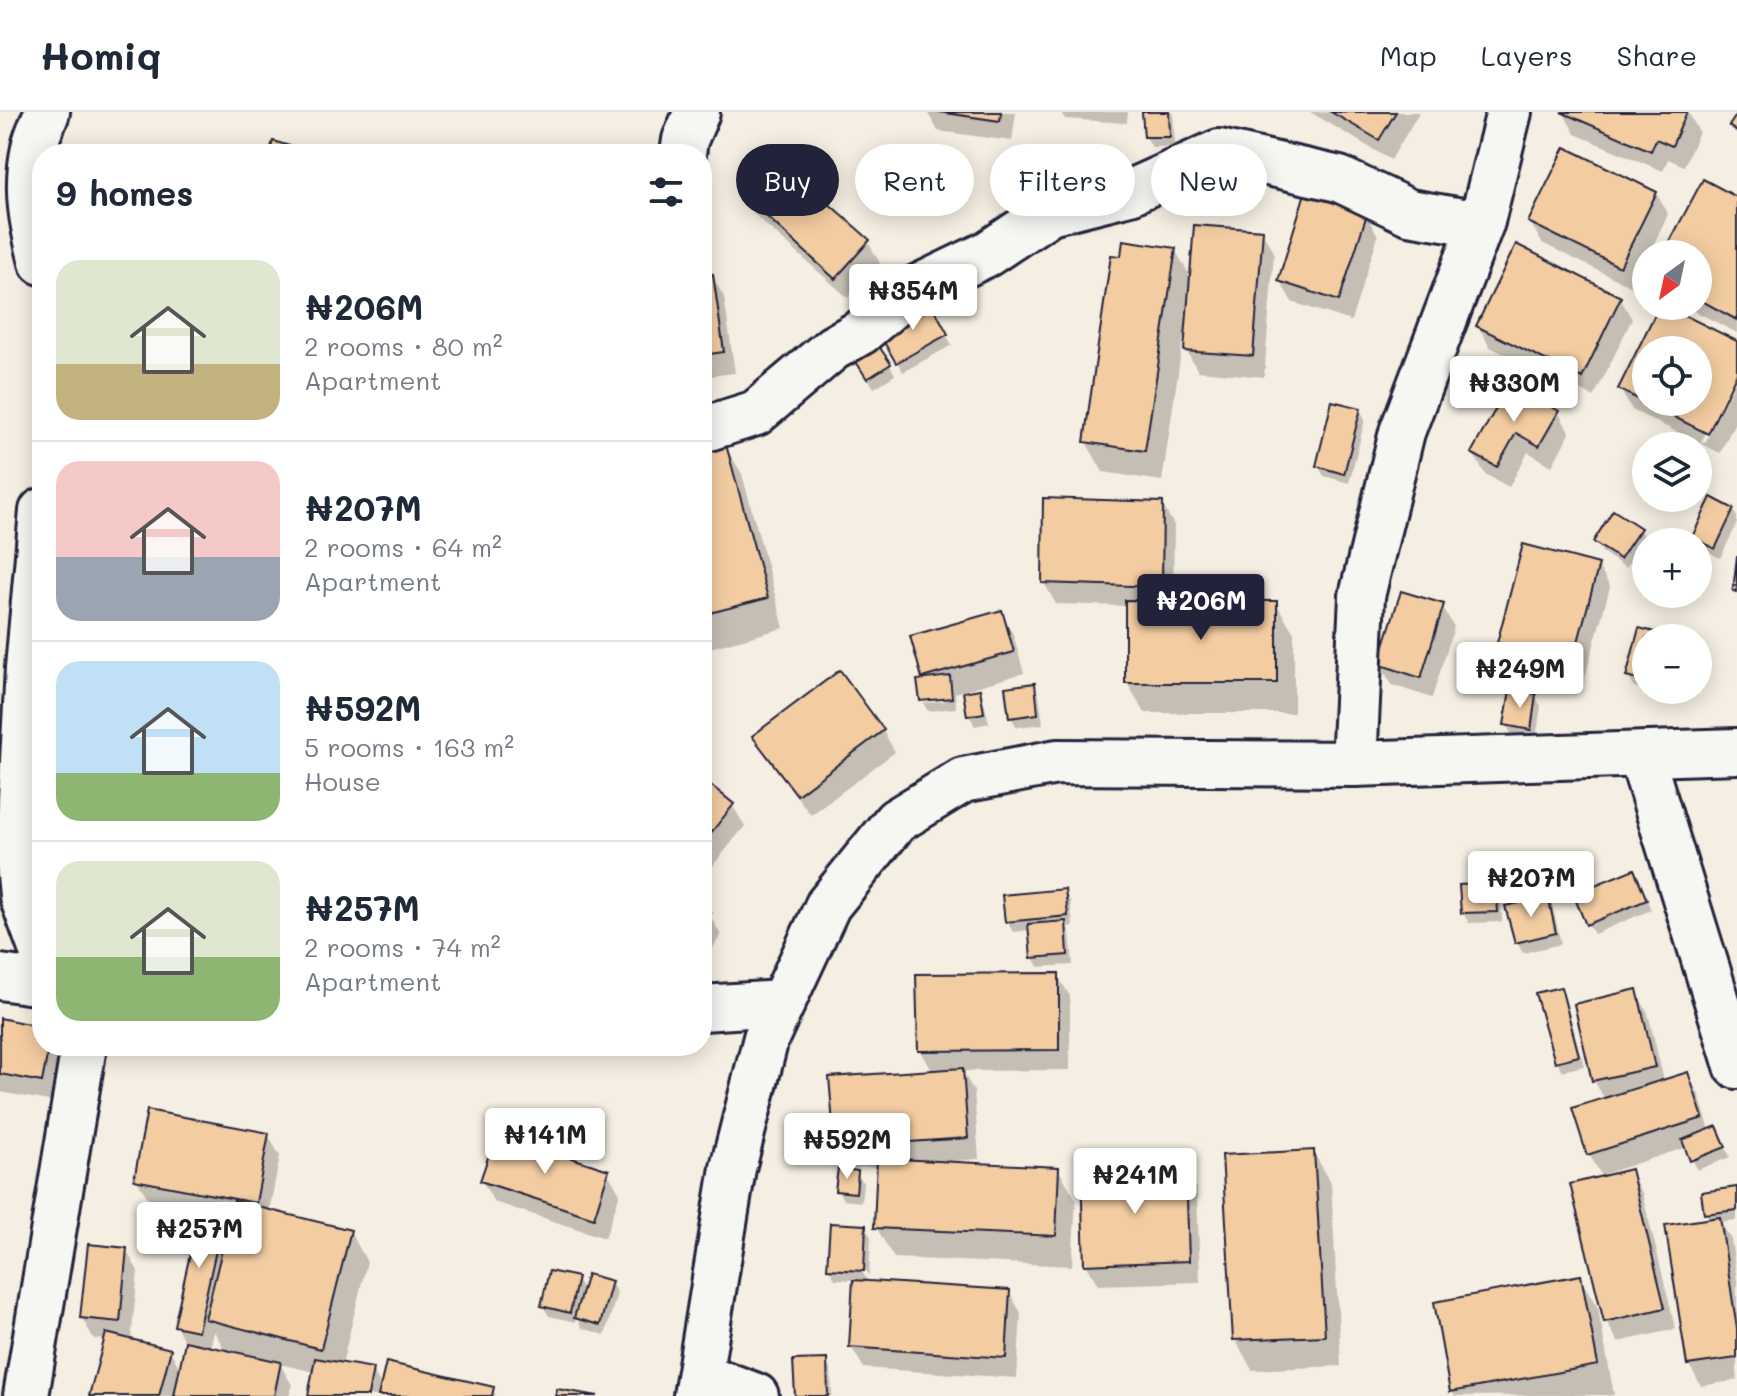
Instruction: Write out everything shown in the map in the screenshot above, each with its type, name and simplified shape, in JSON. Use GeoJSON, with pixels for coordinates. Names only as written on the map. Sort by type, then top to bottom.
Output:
{"type":"FeatureCollection","features":[{"type":"Feature","properties":{"kind":"street"},"geometry":{"type":"LineString","coordinates":[[35,144],[47,112]]}},
{"type":"Feature","properties":{"kind":"street"},"geometry":{"type":"LineString","coordinates":[[684,144],[697,112]]}},
{"type":"Feature","properties":{"kind":"street"},"geometry":{"type":"LineString","coordinates":[[1354,764],[1362,596],[1402,432],[1482,221],[1509,112]]}},
{"type":"Feature","properties":{"kind":"street"},"geometry":{"type":"LineString","coordinates":[[712,427],[756,413],[833,348],[861,332],[908,292],[987,254],[1050,212],[1130,192],[1219,152],[1339,179],[1409,212],[1462,221],[1482,221]]}},
{"type":"Feature","properties":{"kind":"street"},"geometry":{"type":"LineString","coordinates":[[32,162],[29,185],[32,223]]}},
{"type":"Feature","properties":{"kind":"street"},"geometry":{"type":"LineString","coordinates":[[32,623],[18,853],[22,896],[32,924]]}},
{"type":"Feature","properties":{"kind":"street"},"geometry":{"type":"LineString","coordinates":[[756,1396],[698,1385],[733,1168],[766,1038],[828,905],[896,821],[963,780],[1057,762],[1354,764],[1737,751]]}},
{"type":"Feature","properties":{"kind":"street"},"geometry":{"type":"LineString","coordinates":[[1641,755],[1737,1066]]}},
{"type":"Feature","properties":{"kind":"street"},"geometry":{"type":"LineString","coordinates":[[0,977],[32,982]]}},
{"type":"Feature","properties":{"kind":"street"},"geometry":{"type":"LineString","coordinates":[[712,1007],[782,1003]]}},
{"type":"Feature","properties":{"kind":"street"},"geometry":{"type":"LineString","coordinates":[[26,1396],[82,1056]]}},
{"type":"Feature","properties":{"kind":"building"},"geometry":{"type":"Polygon","coordinates":[[[939,112],[1001,112],[1000,121],[939,112]]]}},
{"type":"Feature","properties":{"kind":"building"},"geometry":{"type":"Polygon","coordinates":[[[1142,112],[1169,112],[1170,137],[1144,137],[1142,112]]]}},
{"type":"Feature","properties":{"kind":"building"},"geometry":{"type":"Polygon","coordinates":[[[1331,112],[1396,112],[1379,140],[1331,112]]]}},
{"type":"Feature","properties":{"kind":"building"},"geometry":{"type":"Polygon","coordinates":[[[1561,112],[1687,112],[1672,146],[1656,139],[1651,151],[1561,112]]]}},
{"type":"Feature","properties":{"kind":"building"},"geometry":{"type":"Polygon","coordinates":[[[1737,114],[1737,132],[1729,126],[1737,114]]]}},
{"type":"Feature","properties":{"kind":"building"},"geometry":{"type":"Polygon","coordinates":[[[1565,147],[1657,192],[1620,267],[1528,222],[1565,147]]]}},
{"type":"Feature","properties":{"kind":"building"},"geometry":{"type":"Polygon","coordinates":[[[1703,179],[1737,197],[1737,320],[1712,307],[1712,240],[1670,240],[1703,179]]]}},
{"type":"Feature","properties":{"kind":"building"},"geometry":{"type":"Polygon","coordinates":[[[1305,193],[1367,214],[1339,301],[1278,281],[1305,193]]]}},
{"type":"Feature","properties":{"kind":"building"},"geometry":{"type":"Polygon","coordinates":[[[839,213],[870,240],[835,279],[766,216],[839,216],[839,213]]]}},
{"type":"Feature","properties":{"kind":"building"},"geometry":{"type":"Polygon","coordinates":[[[1194,225],[1263,230],[1253,356],[1184,351],[1194,225]]]}},
{"type":"Feature","properties":{"kind":"building"},"geometry":{"type":"Polygon","coordinates":[[[1123,240],[1176,248],[1145,451],[1084,442],[1111,255],[1121,256],[1123,240]]]}},
{"type":"Feature","properties":{"kind":"building"},"geometry":{"type":"Polygon","coordinates":[[[1516,244],[1621,297],[1582,378],[1476,326],[1516,244]]]}},
{"type":"Feature","properties":{"kind":"building"},"geometry":{"type":"Polygon","coordinates":[[[712,274],[724,352],[712,354],[712,274]]]}},
{"type":"Feature","properties":{"kind":"building"},"geometry":{"type":"Polygon","coordinates":[[[930,301],[948,334],[896,363],[877,330],[930,301]]]}},
{"type":"Feature","properties":{"kind":"building"},"geometry":{"type":"Polygon","coordinates":[[[1652,320],[1694,320],[1737,341],[1737,373],[1709,432],[1672,416],[1712,416],[1712,336],[1644,336],[1652,320]]]}},
{"type":"Feature","properties":{"kind":"building"},"geometry":{"type":"Polygon","coordinates":[[[874,339],[891,364],[867,379],[851,354],[874,339]]]}},
{"type":"Feature","properties":{"kind":"building"},"geometry":{"type":"Polygon","coordinates":[[[1632,361],[1632,396],[1618,389],[1632,361]]]}},
{"type":"Feature","properties":{"kind":"building"},"geometry":{"type":"Polygon","coordinates":[[[1510,383],[1559,411],[1539,446],[1516,433],[1497,467],[1471,453],[1510,383]]]}},
{"type":"Feature","properties":{"kind":"building"},"geometry":{"type":"Polygon","coordinates":[[[1332,401],[1361,408],[1344,474],[1316,466],[1332,401]]]}},
{"type":"Feature","properties":{"kind":"building"},"geometry":{"type":"Polygon","coordinates":[[[725,441],[768,598],[712,612],[712,445],[725,441]]]}},
{"type":"Feature","properties":{"kind":"building"},"geometry":{"type":"Polygon","coordinates":[[[1043,498],[1163,502],[1162,587],[1042,583],[1043,498]]]}},
{"type":"Feature","properties":{"kind":"building"},"geometry":{"type":"Polygon","coordinates":[[[1712,498],[1734,509],[1715,549],[1712,547],[1712,528],[1696,528],[1704,512],[1712,512],[1712,498]]]}},
{"type":"Feature","properties":{"kind":"building"},"geometry":{"type":"Polygon","coordinates":[[[1613,510],[1641,528],[1632,528],[1632,541],[1620,559],[1593,542],[1613,510]]]}},
{"type":"Feature","properties":{"kind":"building"},"geometry":{"type":"Polygon","coordinates":[[[1523,544],[1599,564],[1571,668],[1496,647],[1523,544]]]}},
{"type":"Feature","properties":{"kind":"building"},"geometry":{"type":"Polygon","coordinates":[[[1737,556],[1737,592],[1733,591],[1737,556]]]}},
{"type":"Feature","properties":{"kind":"building"},"geometry":{"type":"Polygon","coordinates":[[[1401,591],[1444,604],[1421,678],[1378,664],[1401,591]]]}},
{"type":"Feature","properties":{"kind":"building"},"geometry":{"type":"Polygon","coordinates":[[[1125,600],[1277,601],[1277,683],[1125,683],[1125,600]]]}},
{"type":"Feature","properties":{"kind":"building"},"geometry":{"type":"Polygon","coordinates":[[[1002,610],[1014,652],[922,678],[910,636],[1002,610]]]}},
{"type":"Feature","properties":{"kind":"building"},"geometry":{"type":"Polygon","coordinates":[[[1632,654],[1632,678],[1626,677],[1632,654]]]}},
{"type":"Feature","properties":{"kind":"building"},"geometry":{"type":"Polygon","coordinates":[[[840,670],[884,730],[797,795],[752,736],[840,670]]]}},
{"type":"Feature","properties":{"kind":"building"},"geometry":{"type":"Polygon","coordinates":[[[950,676],[952,698],[920,701],[917,680],[950,676]]]}},
{"type":"Feature","properties":{"kind":"building"},"geometry":{"type":"Polygon","coordinates":[[[1035,683],[1038,714],[1009,718],[1005,687],[1035,683]]]}},
{"type":"Feature","properties":{"kind":"building"},"geometry":{"type":"Polygon","coordinates":[[[980,689],[984,713],[967,716],[963,692],[980,689]]]}},
{"type":"Feature","properties":{"kind":"building"},"geometry":{"type":"Polygon","coordinates":[[[1510,690],[1536,694],[1531,730],[1504,725],[1510,690]]]}},
{"type":"Feature","properties":{"kind":"building"},"geometry":{"type":"Polygon","coordinates":[[[712,786],[734,804],[712,832],[712,786]]]}},
{"type":"Feature","properties":{"kind":"building"},"geometry":{"type":"Polygon","coordinates":[[[1634,869],[1647,900],[1586,925],[1573,894],[1634,869]]]}},
{"type":"Feature","properties":{"kind":"building"},"geometry":{"type":"Polygon","coordinates":[[[1496,883],[1498,912],[1461,913],[1459,885],[1496,883]]]}},
{"type":"Feature","properties":{"kind":"building"},"geometry":{"type":"Polygon","coordinates":[[[1065,889],[1068,916],[1005,922],[1002,895],[1065,889]]]}},
{"type":"Feature","properties":{"kind":"building"},"geometry":{"type":"Polygon","coordinates":[[[1548,896],[1556,933],[1515,943],[1505,906],[1548,896]]]}},
{"type":"Feature","properties":{"kind":"building"},"geometry":{"type":"Polygon","coordinates":[[[1066,921],[1068,955],[1031,958],[1028,924],[1066,921]]]}},
{"type":"Feature","properties":{"kind":"building"},"geometry":{"type":"Polygon","coordinates":[[[1059,973],[1059,1050],[918,1051],[916,974],[1059,973]]]}},
{"type":"Feature","properties":{"kind":"building"},"geometry":{"type":"Polygon","coordinates":[[[1561,987],[1579,1056],[1555,1062],[1535,993],[1561,987]]]}},
{"type":"Feature","properties":{"kind":"building"},"geometry":{"type":"Polygon","coordinates":[[[1637,989],[1655,1067],[1592,1081],[1574,1004],[1637,989]]]}},
{"type":"Feature","properties":{"kind":"building"},"geometry":{"type":"Polygon","coordinates":[[[0,1018],[32,1025],[32,1056],[47,1056],[42,1082],[0,1074],[0,1018]]]}},
{"type":"Feature","properties":{"kind":"building"},"geometry":{"type":"Polygon","coordinates":[[[963,1068],[968,1138],[835,1147],[829,1077],[963,1068]]]}},
{"type":"Feature","properties":{"kind":"building"},"geometry":{"type":"Polygon","coordinates":[[[1688,1072],[1703,1118],[1587,1155],[1572,1108],[1688,1072]]]}},
{"type":"Feature","properties":{"kind":"building"},"geometry":{"type":"Polygon","coordinates":[[[147,1110],[269,1133],[256,1203],[134,1180],[147,1110]]]}},
{"type":"Feature","properties":{"kind":"building"},"geometry":{"type":"Polygon","coordinates":[[[1717,1126],[1726,1147],[1690,1161],[1682,1140],[1717,1126]]]}},
{"type":"Feature","properties":{"kind":"building"},"geometry":{"type":"Polygon","coordinates":[[[496,1134],[609,1170],[594,1218],[480,1181],[496,1134]]]}},
{"type":"Feature","properties":{"kind":"building"},"geometry":{"type":"Polygon","coordinates":[[[1314,1150],[1325,1336],[1233,1340],[1222,1155],[1314,1150]]]}},
{"type":"Feature","properties":{"kind":"building"},"geometry":{"type":"Polygon","coordinates":[[[877,1158],[1059,1167],[1056,1236],[874,1228],[877,1158]]]}},
{"type":"Feature","properties":{"kind":"building"},"geometry":{"type":"Polygon","coordinates":[[[1186,1167],[1189,1261],[1084,1265],[1081,1170],[1186,1167]]]}},
{"type":"Feature","properties":{"kind":"building"},"geometry":{"type":"Polygon","coordinates":[[[838,1168],[858,1171],[856,1193],[835,1191],[838,1168]]]}},
{"type":"Feature","properties":{"kind":"building"},"geometry":{"type":"Polygon","coordinates":[[[1631,1169],[1665,1308],[1604,1322],[1570,1184],[1631,1169]]]}},
{"type":"Feature","properties":{"kind":"building"},"geometry":{"type":"Polygon","coordinates":[[[1737,1187],[1737,1210],[1704,1214],[1701,1192],[1737,1187]]]}},
{"type":"Feature","properties":{"kind":"building"},"geometry":{"type":"Polygon","coordinates":[[[234,1201],[351,1230],[321,1349],[205,1319],[234,1201]]]}},
{"type":"Feature","properties":{"kind":"building"},"geometry":{"type":"Polygon","coordinates":[[[200,1209],[224,1214],[198,1331],[174,1326],[200,1209]]]}},
{"type":"Feature","properties":{"kind":"building"},"geometry":{"type":"Polygon","coordinates":[[[1720,1217],[1737,1329],[1737,1358],[1687,1365],[1665,1225],[1720,1217]]]}},
{"type":"Feature","properties":{"kind":"building"},"geometry":{"type":"Polygon","coordinates":[[[830,1223],[866,1225],[864,1271],[827,1269],[830,1223]]]}},
{"type":"Feature","properties":{"kind":"building"},"geometry":{"type":"Polygon","coordinates":[[[88,1244],[127,1248],[120,1322],[80,1318],[88,1244]]]}},
{"type":"Feature","properties":{"kind":"building"},"geometry":{"type":"Polygon","coordinates":[[[549,1271],[578,1277],[570,1313],[541,1306],[549,1271]]]}},
{"type":"Feature","properties":{"kind":"building"},"geometry":{"type":"Polygon","coordinates":[[[587,1274],[612,1281],[600,1325],[574,1318],[587,1274]]]}},
{"type":"Feature","properties":{"kind":"building"},"geometry":{"type":"Polygon","coordinates":[[[1581,1275],[1598,1365],[1450,1392],[1434,1302],[1581,1275]]]}},
{"type":"Feature","properties":{"kind":"building"},"geometry":{"type":"Polygon","coordinates":[[[853,1280],[1010,1290],[1006,1358],[849,1347],[853,1280]]]}},
{"type":"Feature","properties":{"kind":"building"},"geometry":{"type":"Polygon","coordinates":[[[106,1333],[171,1349],[159,1396],[89,1396],[106,1333]]]}},
{"type":"Feature","properties":{"kind":"building"},"geometry":{"type":"Polygon","coordinates":[[[185,1341],[281,1362],[274,1396],[174,1396],[185,1341]]]}},
{"type":"Feature","properties":{"kind":"building"},"geometry":{"type":"Polygon","coordinates":[[[315,1358],[373,1368],[368,1396],[308,1396],[315,1358]]]}},
{"type":"Feature","properties":{"kind":"building"},"geometry":{"type":"Polygon","coordinates":[[[827,1359],[828,1396],[795,1396],[793,1360],[827,1359]]]}},
{"type":"Feature","properties":{"kind":"building"},"geometry":{"type":"Polygon","coordinates":[[[386,1362],[494,1387],[492,1396],[378,1396],[386,1362]]]}},
{"type":"Feature","properties":{"kind":"building"},"geometry":{"type":"Polygon","coordinates":[[[557,1389],[598,1396],[556,1396],[557,1389]]]}}]}
